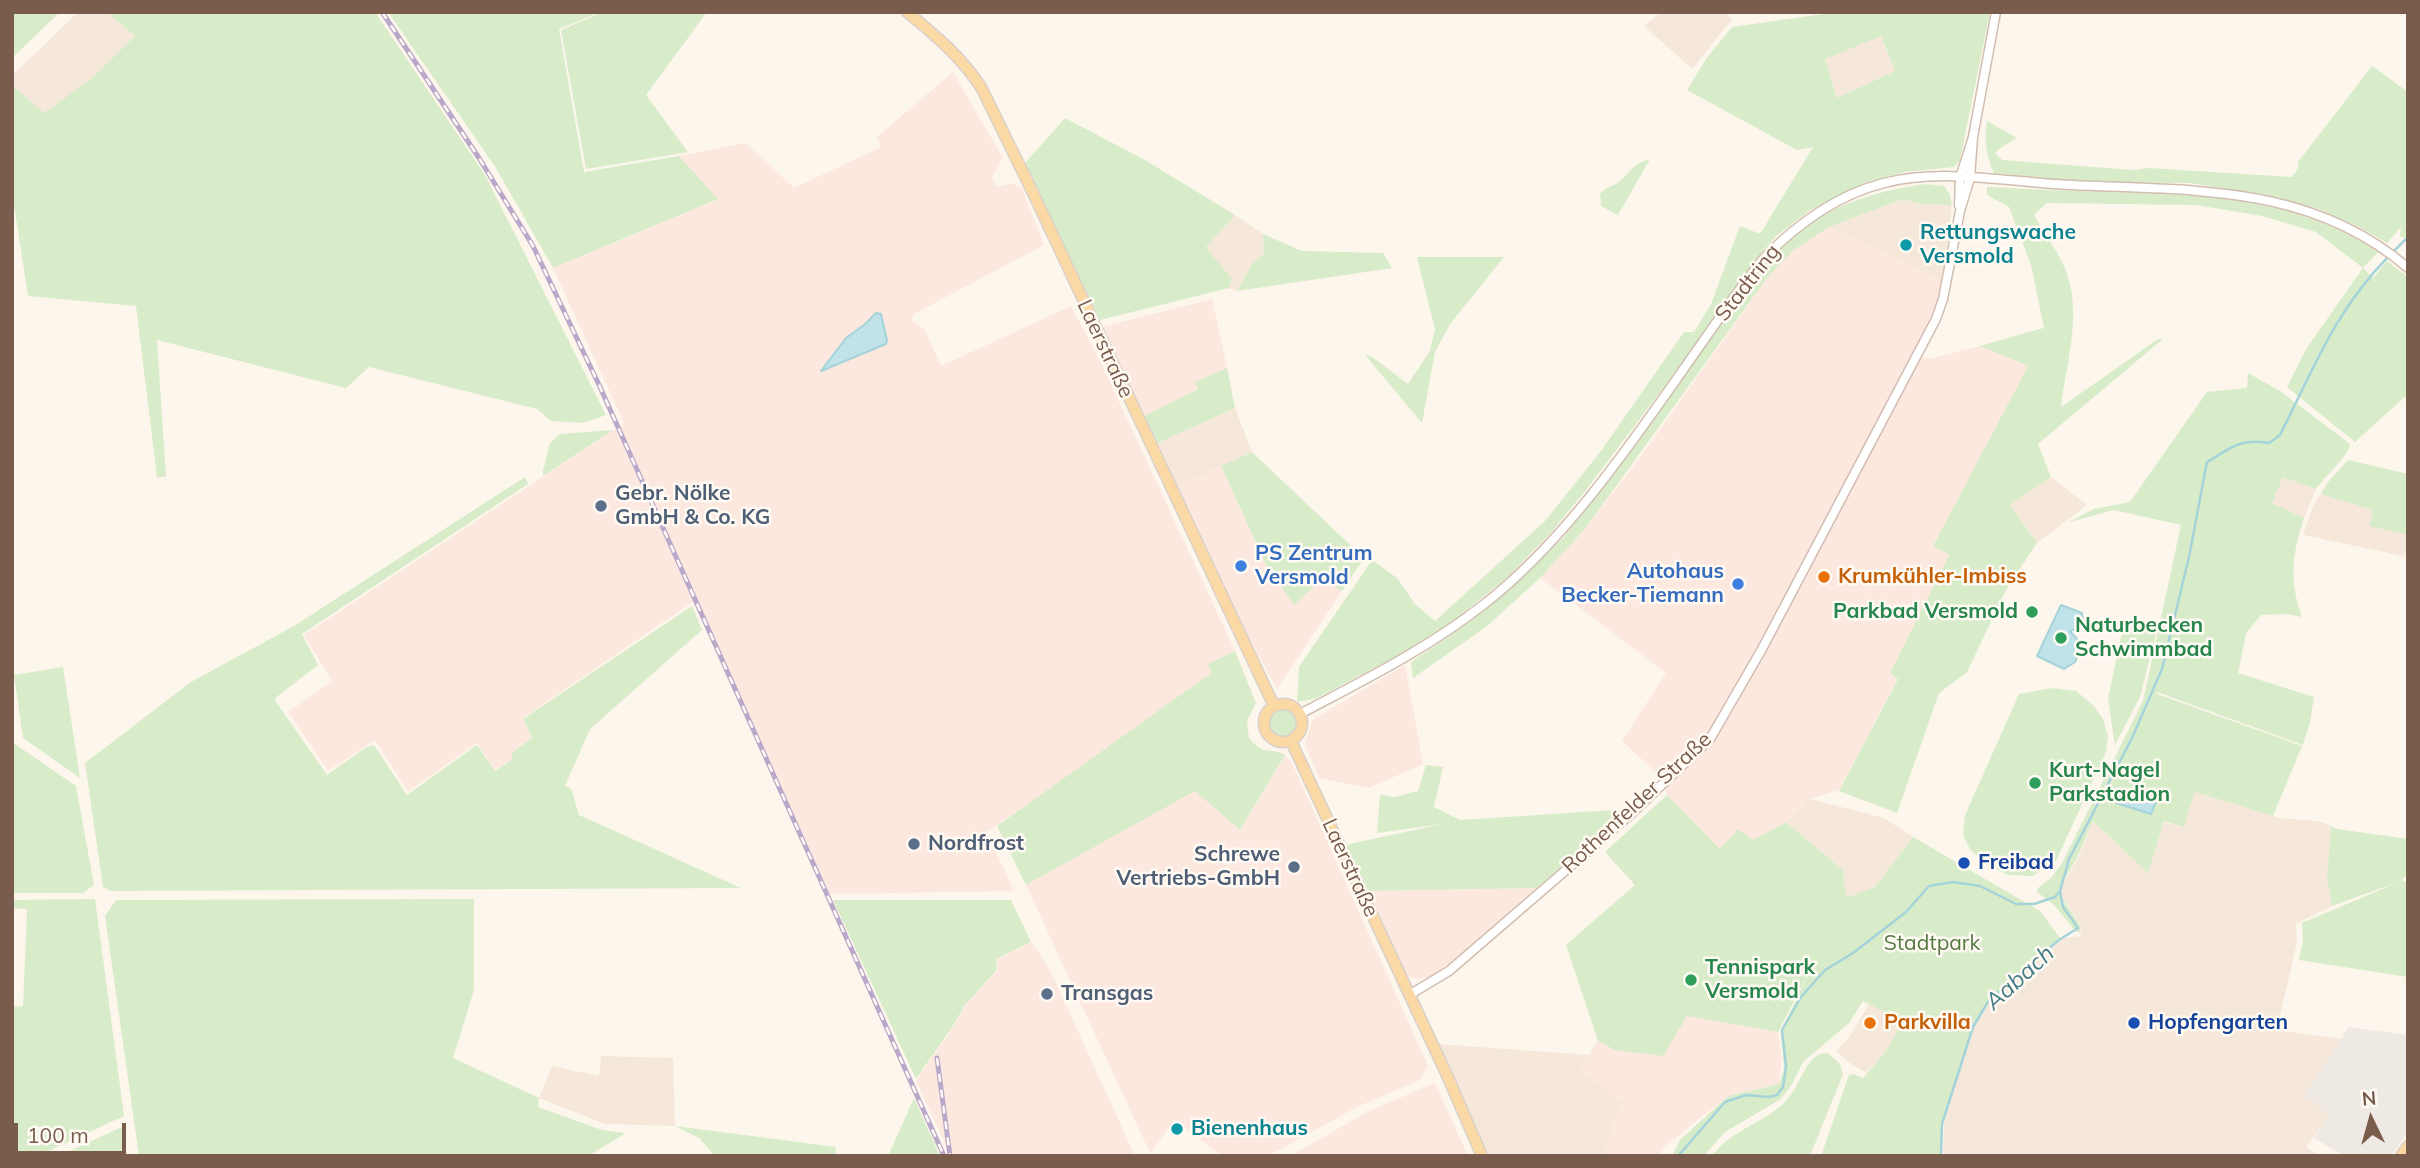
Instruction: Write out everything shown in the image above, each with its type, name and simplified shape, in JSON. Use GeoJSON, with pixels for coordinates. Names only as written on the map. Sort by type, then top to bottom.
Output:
{"type":"FeatureCollection","features":[{"type":"Feature","properties":{"kind":"main road","name":"Laerstraße"},"geometry":{"type":"LineString","coordinates":[[908,12],[955,55],[982,89],[1274,706]]}},
{"type":"Feature","properties":{"kind":"main road"},"geometry":{"type":"LineString","coordinates":[[1274,706],[1291,706],[1300,714],[1301,730],[1290,741],[1275,741],[1266,734],[1263,722],[1274,706]]}},
{"type":"Feature","properties":{"kind":"main road","name":"Laerstraße"},"geometry":{"type":"LineString","coordinates":[[1290,741],[1409,995]]}},
{"type":"Feature","properties":{"kind":"main road"},"geometry":{"type":"LineString","coordinates":[[1409,995],[1482,1156]]}},
{"type":"Feature","properties":{"kind":"main road"},"geometry":{"type":"LineString","coordinates":[[2401,1156],[2408,1146]]}},
{"type":"Feature","properties":{"kind":"street","name":"Rothenfelder Straße"},"geometry":{"type":"LineString","coordinates":[[1409,995],[1449,971],[1632,813],[1710,739],[1762,649],[1936,319],[1943,299],[1959,211],[1961,178],[1973,137],[1996,12]]}},
{"type":"Feature","properties":{"kind":"street","name":"Rothenfelder Straße"},"geometry":{"type":"LineString","coordinates":[[1959,211],[1970,178],[1973,137]]}},
{"type":"Feature","properties":{"kind":"street","name":"Stadtring"},"geometry":{"type":"LineString","coordinates":[[1300,714],[1422,648],[1484,604],[1529,563],[1572,517],[1618,459],[1749,276],[1783,237],[1829,206],[1864,190],[1915,177],[2217,191],[2251,196],[2315,213],[2375,243],[2405,266]]}},
{"type":"Feature","properties":{"kind":"shaded area"},"geometry":{"type":"Polygon","coordinates":[[[78,12],[107,12],[135,36],[91,79],[44,114],[12,85],[12,76],[78,12]]]}},
{"type":"Feature","properties":{"kind":"shaded area"},"geometry":{"type":"Polygon","coordinates":[[[1661,12],[1724,12],[1732,19],[1692,69],[1644,26],[1661,12]]]}},
{"type":"Feature","properties":{"kind":"shaded area"},"geometry":{"type":"Polygon","coordinates":[[[1880,35],[1895,71],[1837,98],[1825,59],[1880,35]]]}},
{"type":"Feature","properties":{"kind":"shaded area"},"geometry":{"type":"Polygon","coordinates":[[[953,72],[1003,158],[992,177],[996,187],[1013,183],[1022,188],[1044,245],[914,314],[911,320],[924,329],[941,366],[1071,306],[1102,365],[1235,651],[1208,664],[1212,672],[987,832],[1014,891],[830,894],[697,599],[523,718],[531,738],[511,753],[513,759],[495,770],[477,743],[408,792],[375,740],[328,771],[288,712],[332,681],[304,635],[624,423],[553,268],[717,200],[679,156],[746,143],[794,188],[881,147],[877,137],[953,72]]]}},
{"type":"Feature","properties":{"kind":"shaded area"},"geometry":{"type":"Polygon","coordinates":[[[1903,199],[1920,204],[1952,205],[1943,282],[1829,227],[1903,199]]]}},
{"type":"Feature","properties":{"kind":"shaded area"},"geometry":{"type":"Polygon","coordinates":[[[1235,215],[1263,234],[1264,255],[1252,264],[1237,291],[1229,288],[1232,279],[1206,247],[1235,215]]]}},
{"type":"Feature","properties":{"kind":"shaded area"},"geometry":{"type":"Polygon","coordinates":[[[1829,227],[1943,282],[1933,313],[1914,355],[1930,359],[1980,346],[2029,365],[1933,546],[1949,555],[1890,673],[1898,678],[1839,790],[1810,799],[1786,822],[1753,840],[1720,849],[1667,795],[1662,778],[1622,741],[1666,673],[1540,578],[1585,529],[1644,452],[1767,278],[1794,250],[1829,227]]]}},
{"type":"Feature","properties":{"kind":"shaded area"},"geometry":{"type":"Polygon","coordinates":[[[1212,299],[1227,368],[1196,382],[1198,389],[1144,416],[1102,327],[1212,299]]]}},
{"type":"Feature","properties":{"kind":"shaded area"},"geometry":{"type":"Polygon","coordinates":[[[1235,408],[1252,452],[1178,487],[1158,443],[1235,408]]]}},
{"type":"Feature","properties":{"kind":"shaded area"},"geometry":{"type":"Polygon","coordinates":[[[1221,466],[1267,567],[1295,604],[1323,579],[1342,591],[1277,689],[1250,641],[1178,487],[1221,466]]]}},
{"type":"Feature","properties":{"kind":"shaded area"},"geometry":{"type":"Polygon","coordinates":[[[2283,476],[2316,489],[2304,518],[2272,503],[2283,476]]]}},
{"type":"Feature","properties":{"kind":"shaded area"},"geometry":{"type":"Polygon","coordinates":[[[2051,477],[2087,505],[2037,543],[2010,505],[2051,477]]]}},
{"type":"Feature","properties":{"kind":"shaded area"},"geometry":{"type":"Polygon","coordinates":[[[2322,492],[2373,510],[2369,525],[2408,535],[2404,556],[2303,535],[2313,506],[2322,492]]]}},
{"type":"Feature","properties":{"kind":"shaded area"},"geometry":{"type":"Polygon","coordinates":[[[1405,665],[1423,764],[1369,788],[1319,778],[1305,744],[1312,720],[1405,665]]]}},
{"type":"Feature","properties":{"kind":"shaded area"},"geometry":{"type":"Polygon","coordinates":[[[1285,755],[1292,763],[1428,1066],[1420,1080],[1357,1107],[1268,1156],[1222,1156],[1175,1120],[1150,1153],[1026,885],[1195,790],[1240,830],[1285,755]]]}},
{"type":"Feature","properties":{"kind":"shaded area"},"geometry":{"type":"Polygon","coordinates":[[[2195,792],[2280,818],[2318,821],[2331,826],[2327,878],[2332,906],[2296,924],[2297,941],[2277,1030],[2341,1039],[2304,1095],[2330,1115],[2306,1147],[2319,1156],[1943,1156],[1944,1125],[1974,1027],[1991,1001],[2064,938],[2080,936],[2082,927],[2059,891],[2078,859],[2093,821],[2147,872],[2164,822],[2184,827],[2195,792]]]}},
{"type":"Feature","properties":{"kind":"shaded area"},"geometry":{"type":"Polygon","coordinates":[[[1810,799],[1884,818],[1913,837],[1875,887],[1845,899],[1843,870],[1786,822],[1810,799]]]}},
{"type":"Feature","properties":{"kind":"shaded area"},"geometry":{"type":"Polygon","coordinates":[[[1536,888],[1451,962],[1429,977],[1416,979],[1409,977],[1402,970],[1365,891],[1536,888]]]}},
{"type":"Feature","properties":{"kind":"shaded area"},"geometry":{"type":"Polygon","coordinates":[[[1032,942],[1050,970],[1135,1156],[951,1156],[916,1081],[966,1005],[998,970],[996,960],[1032,942]]]}},
{"type":"Feature","properties":{"kind":"shaded area"},"geometry":{"type":"Polygon","coordinates":[[[1869,1004],[1892,1016],[1898,1030],[1886,1051],[1866,1073],[1836,1051],[1850,1036],[1869,1004]]]}},
{"type":"Feature","properties":{"kind":"shaded area"},"geometry":{"type":"Polygon","coordinates":[[[1687,1016],[1778,1032],[1782,1060],[1779,1084],[1728,1096],[1664,1147],[1660,1156],[1604,1156],[1612,1126],[1624,1103],[1580,1071],[1589,1055],[1598,1041],[1616,1050],[1687,1016]]]}},
{"type":"Feature","properties":{"kind":"shaded area"},"geometry":{"type":"Polygon","coordinates":[[[2349,1027],[2408,1035],[2408,1132],[2391,1156],[2344,1156],[2314,1138],[2330,1115],[2304,1095],[2349,1027]]]}},
{"type":"Feature","properties":{"kind":"shaded area"},"geometry":{"type":"Polygon","coordinates":[[[1439,1044],[1589,1055],[1580,1071],[1624,1103],[1612,1126],[1604,1156],[1486,1156],[1439,1044]]]}},
{"type":"Feature","properties":{"kind":"shaded area"},"geometry":{"type":"Polygon","coordinates":[[[601,1056],[673,1058],[675,1126],[605,1124],[539,1098],[552,1066],[599,1076],[601,1056]]]}},
{"type":"Feature","properties":{"kind":"shaded area"},"geometry":{"type":"Polygon","coordinates":[[[1435,1083],[1468,1156],[1290,1156],[1369,1111],[1435,1083]]]}},
{"type":"Feature","properties":{"kind":"green space"},"geometry":{"type":"Polygon","coordinates":[[[12,12],[60,12],[12,58],[12,12]]]}},
{"type":"Feature","properties":{"kind":"green space"},"geometry":{"type":"Polygon","coordinates":[[[107,12],[375,12],[485,175],[606,415],[583,423],[551,421],[537,409],[369,367],[346,388],[157,340],[166,477],[157,477],[136,306],[28,296],[12,192],[12,85],[44,113],[91,79],[135,36],[107,12]]]}},
{"type":"Feature","properties":{"kind":"green space"},"geometry":{"type":"Polygon","coordinates":[[[388,12],[591,12],[593,15],[559,29],[584,172],[679,156],[718,199],[553,268],[496,168],[388,12]]]}},
{"type":"Feature","properties":{"kind":"green space"},"geometry":{"type":"Polygon","coordinates":[[[593,12],[707,12],[646,95],[688,152],[586,169],[561,30],[596,15],[593,12]]]}},
{"type":"Feature","properties":{"kind":"green space"},"geometry":{"type":"Polygon","coordinates":[[[1838,12],[1990,12],[1960,160],[1954,167],[1905,172],[1864,183],[1809,211],[1775,237],[1749,268],[1586,490],[1548,536],[1509,576],[1449,624],[1397,656],[1315,699],[1297,702],[1299,667],[1372,560],[1397,578],[1415,604],[1435,621],[1545,521],[1601,451],[1684,332],[1694,332],[1711,304],[1740,226],[1760,234],[1813,147],[1797,150],[1687,90],[1706,59],[1732,27],[1838,12]],[[1881,36],[1825,59],[1837,98],[1895,71],[1881,36]]]}},
{"type":"Feature","properties":{"kind":"green space"},"geometry":{"type":"Polygon","coordinates":[[[2372,66],[2408,92],[2408,234],[2404,238],[2400,236],[2401,227],[2387,243],[2316,208],[2255,193],[2189,183],[2083,182],[1994,173],[1987,154],[1987,121],[2017,138],[1995,153],[2002,160],[2133,170],[2149,168],[2292,177],[2298,169],[2298,162],[2372,66]]]}},
{"type":"Feature","properties":{"kind":"green space"},"geometry":{"type":"Polygon","coordinates":[[[1065,118],[1145,160],[1235,215],[1206,247],[1232,279],[1229,288],[1100,320],[1025,163],[1065,118]]]}},
{"type":"Feature","properties":{"kind":"green space"},"geometry":{"type":"Polygon","coordinates":[[[1650,159],[1618,215],[1601,206],[1600,194],[1606,188],[1619,182],[1636,166],[1650,159]]]}},
{"type":"Feature","properties":{"kind":"green space"},"geometry":{"type":"Polygon","coordinates":[[[1925,184],[1944,186],[1952,205],[1920,204],[1903,199],[1829,227],[1794,250],[1767,278],[1585,529],[1540,578],[1486,627],[1413,678],[1411,662],[1467,624],[1507,592],[1564,537],[1753,279],[1788,241],[1825,214],[1852,202],[1895,189],[1925,184]]]}},
{"type":"Feature","properties":{"kind":"green space"},"geometry":{"type":"Polygon","coordinates":[[[1987,187],[2180,195],[2249,203],[2315,220],[2378,252],[2363,268],[2316,232],[2262,216],[2196,205],[2047,203],[2034,215],[2062,261],[2072,293],[2073,325],[2061,407],[2158,339],[2163,339],[2038,444],[2051,477],[2010,505],[2037,543],[2007,588],[1967,672],[1939,693],[1897,813],[1839,791],[1898,679],[1890,673],[1949,555],[1933,546],[2028,366],[1980,346],[2043,328],[2045,333],[2031,265],[2009,207],[1987,195],[1987,187]]]}},
{"type":"Feature","properties":{"kind":"green space"},"geometry":{"type":"Polygon","coordinates":[[[1263,234],[1302,251],[1383,253],[1392,268],[1237,291],[1252,264],[1264,254],[1263,234]]]}},
{"type":"Feature","properties":{"kind":"green space"},"geometry":{"type":"Polygon","coordinates":[[[1417,257],[1504,257],[1450,324],[1435,352],[1422,423],[1365,355],[1371,356],[1408,384],[1430,351],[1435,329],[1417,257]]]}},
{"type":"Feature","properties":{"kind":"green space"},"geometry":{"type":"Polygon","coordinates":[[[2387,261],[2408,277],[2408,394],[2355,442],[2287,387],[2306,349],[2363,268],[2373,278],[2387,261]]]}},
{"type":"Feature","properties":{"kind":"green space"},"geometry":{"type":"Polygon","coordinates":[[[1227,368],[1235,408],[1158,443],[1144,416],[1198,389],[1195,382],[1227,368]]]}},
{"type":"Feature","properties":{"kind":"green space"},"geometry":{"type":"Polygon","coordinates":[[[2248,373],[2280,391],[2350,444],[2341,461],[2316,489],[2283,477],[2272,503],[2304,518],[2294,568],[2295,591],[2302,617],[2287,614],[2261,615],[2246,633],[2238,673],[2314,697],[2303,745],[2157,692],[2302,746],[2273,816],[2195,792],[2184,827],[2164,821],[2148,873],[2093,821],[2096,814],[2077,858],[2058,891],[2081,927],[2080,932],[2076,932],[2055,906],[2037,892],[2038,888],[2052,877],[2062,863],[2143,701],[2181,525],[2114,510],[2069,522],[2094,509],[2130,502],[2207,392],[2247,388],[2248,373]]]}},
{"type":"Feature","properties":{"kind":"green space"},"geometry":{"type":"Polygon","coordinates":[[[613,430],[543,476],[550,443],[560,434],[613,430]]]}},
{"type":"Feature","properties":{"kind":"green space"},"geometry":{"type":"Polygon","coordinates":[[[1252,452],[1364,558],[1342,591],[1322,579],[1294,605],[1267,567],[1221,466],[1252,452]]]}},
{"type":"Feature","properties":{"kind":"green space"},"geometry":{"type":"Polygon","coordinates":[[[2348,460],[2408,474],[2408,535],[2369,526],[2373,510],[2324,495],[2322,492],[2328,482],[2348,460]]]}},
{"type":"Feature","properties":{"kind":"green space"},"geometry":{"type":"Polygon","coordinates":[[[525,477],[528,484],[302,634],[318,665],[274,699],[327,775],[365,748],[374,745],[407,795],[477,745],[495,771],[513,759],[511,753],[532,738],[523,719],[692,606],[702,630],[590,729],[565,786],[571,788],[579,815],[741,888],[110,891],[103,887],[85,763],[191,682],[294,626],[525,477]]]}},
{"type":"Feature","properties":{"kind":"green space"},"geometry":{"type":"Polygon","coordinates":[[[2124,623],[2157,630],[2140,697],[2115,745],[2108,698],[2124,623]]]}},
{"type":"Feature","properties":{"kind":"green space"},"geometry":{"type":"Polygon","coordinates":[[[1235,651],[1256,703],[1247,721],[1249,738],[1263,749],[1285,755],[1240,830],[1195,791],[1026,885],[997,826],[1211,673],[1208,664],[1235,651]]]}},
{"type":"Feature","properties":{"kind":"green space"},"geometry":{"type":"Polygon","coordinates":[[[63,667],[80,778],[23,738],[14,675],[63,667]]]}},
{"type":"Feature","properties":{"kind":"green space","name":"Kurt-Nagel Parkstadion"},"geometry":{"type":"Polygon","coordinates":[[[2052,688],[2076,691],[2093,705],[2103,719],[2108,736],[2106,752],[2055,863],[2032,876],[2008,875],[1989,866],[1971,851],[1963,835],[1965,815],[2019,694],[2052,688]]]}},
{"type":"Feature","properties":{"kind":"green space"},"geometry":{"type":"Polygon","coordinates":[[[1282,708],[1293,713],[1298,724],[1293,735],[1282,740],[1271,735],[1266,724],[1271,713],[1282,708]]]}},
{"type":"Feature","properties":{"kind":"green space"},"geometry":{"type":"Polygon","coordinates":[[[12,742],[76,786],[94,885],[83,893],[12,893],[12,742]]]}},
{"type":"Feature","properties":{"kind":"green space"},"geometry":{"type":"Polygon","coordinates":[[[1426,765],[1443,767],[1434,807],[1460,820],[1630,809],[1536,888],[1365,891],[1345,845],[1442,824],[1377,833],[1380,795],[1395,797],[1418,791],[1426,765]]]}},
{"type":"Feature","properties":{"kind":"green space","name":"Stadtpark"},"geometry":{"type":"Polygon","coordinates":[[[1667,795],[1720,849],[1738,829],[1753,840],[1786,822],[1843,870],[1846,898],[1875,887],[1913,837],[2040,911],[2060,938],[1988,1002],[1973,1027],[1942,1124],[1941,1156],[1821,1156],[1849,1075],[1863,1078],[1886,1051],[1898,1030],[1892,1016],[1863,1001],[1849,1023],[1803,1062],[1781,1099],[1725,1132],[1704,1156],[1672,1156],[1680,1140],[1728,1096],[1779,1084],[1784,1068],[1781,1031],[1814,963],[1778,1032],[1687,1016],[1663,1056],[1615,1050],[1598,1041],[1566,945],[1635,885],[1605,852],[1667,795]]]}},
{"type":"Feature","properties":{"kind":"green space"},"geometry":{"type":"Polygon","coordinates":[[[2331,826],[2408,839],[2408,873],[2402,880],[2408,884],[2408,977],[2299,960],[2303,940],[2302,923],[2401,881],[2332,906],[2327,878],[2331,826]]]}},
{"type":"Feature","properties":{"kind":"green space"},"geometry":{"type":"Polygon","coordinates":[[[95,899],[124,1116],[38,1156],[14,1156],[12,1007],[23,1006],[27,909],[12,908],[12,900],[95,899]]]}},
{"type":"Feature","properties":{"kind":"green space"},"geometry":{"type":"Polygon","coordinates":[[[474,899],[474,990],[453,1058],[539,1098],[538,1107],[602,1130],[626,1133],[588,1156],[139,1156],[105,916],[116,900],[474,899]]]}},
{"type":"Feature","properties":{"kind":"green space"},"geometry":{"type":"Polygon","coordinates":[[[833,900],[1011,900],[1031,942],[996,959],[997,970],[965,1005],[916,1079],[833,900]]]}},
{"type":"Feature","properties":{"kind":"green space"},"geometry":{"type":"Polygon","coordinates":[[[1828,1053],[1840,1064],[1843,1074],[1810,1156],[1712,1156],[1729,1139],[1783,1104],[1812,1060],[1818,1055],[1828,1053]]]}},
{"type":"Feature","properties":{"kind":"green space"},"geometry":{"type":"Polygon","coordinates":[[[914,1098],[940,1156],[888,1156],[914,1098]]]}},
{"type":"Feature","properties":{"kind":"green space"},"geometry":{"type":"Polygon","coordinates":[[[675,1126],[836,1147],[835,1156],[715,1156],[699,1138],[675,1126]]]}},
{"type":"Feature","properties":{"kind":"green space"},"geometry":{"type":"Polygon","coordinates":[[[122,1127],[127,1156],[59,1156],[122,1127]]]}},
{"type":"Feature","properties":{"kind":"water"},"geometry":{"type":"Polygon","coordinates":[[[876,313],[881,314],[886,344],[821,371],[846,338],[876,313]]]}},
{"type":"Feature","properties":{"kind":"water","name":"Naturbecken Schwimmbad"},"geometry":{"type":"Polygon","coordinates":[[[2061,605],[2082,613],[2083,625],[2070,631],[2082,645],[2075,662],[2064,669],[2037,656],[2061,605]]]}},
{"type":"Feature","properties":{"kind":"water"},"geometry":{"type":"Polygon","coordinates":[[[2121,790],[2157,799],[2151,814],[2116,803],[2113,797],[2121,790]]]}},
{"type":"Feature","properties":{"kind":"waterway"},"geometry":{"type":"LineString","coordinates":[[2393,252],[2408,237]]}},
{"type":"Feature","properties":{"kind":"waterway"},"geometry":{"type":"LineString","coordinates":[[1678,1156],[1725,1102],[1746,1095],[1777,1095],[1783,1087],[1786,1067],[1782,1030],[1801,997],[1825,970],[1853,953],[1906,912],[1929,886],[1953,882],[1980,886],[2016,904],[2034,904],[2055,897],[2060,891],[2069,859],[2132,738],[2162,669],[2189,557],[2207,462],[2236,445],[2250,442],[2269,443],[2280,435],[2339,320],[2369,277],[2388,257]]}},
{"type":"Feature","properties":{"kind":"waterway","name":"Aabach"},"geometry":{"type":"LineString","coordinates":[[1941,1156],[1942,1124],[1973,1027],[1988,1002],[2059,940],[2078,928],[2063,907],[2060,891]]}},
{"type":"Feature","properties":{"kind":"railway"},"geometry":{"type":"LineString","coordinates":[[382,12],[479,158],[533,246],[600,387],[944,1156]]}},
{"type":"Feature","properties":{"kind":"railway"},"geometry":{"type":"LineString","coordinates":[[937,1058],[950,1156]]}},
{"type":"Feature","properties":{"kind":"place","name":"Rettungswache Versmold"},"geometry":{"type":"Point","coordinates":[1906,245]}},
{"type":"Feature","properties":{"kind":"place","name":"Gebr. Nölke GmbH & Co. KG"},"geometry":{"type":"Point","coordinates":[601,506]}},
{"type":"Feature","properties":{"kind":"place","name":"PS Zentrum Versmold"},"geometry":{"type":"Point","coordinates":[1241,566]}},
{"type":"Feature","properties":{"kind":"place","name":"Krumkühler-Imbiss"},"geometry":{"type":"Point","coordinates":[1824,577]}},
{"type":"Feature","properties":{"kind":"place","name":"Autohaus Becker-Tiemann"},"geometry":{"type":"Point","coordinates":[1738,584]}},
{"type":"Feature","properties":{"kind":"place","name":"Parkbad Versmold"},"geometry":{"type":"Point","coordinates":[2032,612]}},
{"type":"Feature","properties":{"kind":"place","name":"Naturbecken Schwimmbad"},"geometry":{"type":"Point","coordinates":[2061,638]}},
{"type":"Feature","properties":{"kind":"place","name":"Kurt-Nagel Parkstadion"},"geometry":{"type":"Point","coordinates":[2035,783]}},
{"type":"Feature","properties":{"kind":"place","name":"Nordfrost"},"geometry":{"type":"Point","coordinates":[914,844]}},
{"type":"Feature","properties":{"kind":"place","name":"Freibad"},"geometry":{"type":"Point","coordinates":[1964,863]}},
{"type":"Feature","properties":{"kind":"place","name":"Schrewe Vertriebs-GmbH"},"geometry":{"type":"Point","coordinates":[1294,867]}},
{"type":"Feature","properties":{"kind":"place","name":"Tennispark Versmold"},"geometry":{"type":"Point","coordinates":[1691,980]}},
{"type":"Feature","properties":{"kind":"place","name":"Transgas"},"geometry":{"type":"Point","coordinates":[1047,994]}},
{"type":"Feature","properties":{"kind":"place","name":"Parkvilla"},"geometry":{"type":"Point","coordinates":[1870,1023]}},
{"type":"Feature","properties":{"kind":"place","name":"Hopfengarten"},"geometry":{"type":"Point","coordinates":[2134,1023]}},
{"type":"Feature","properties":{"kind":"place","name":"Bienenhaus"},"geometry":{"type":"Point","coordinates":[1177,1129]}}]}
